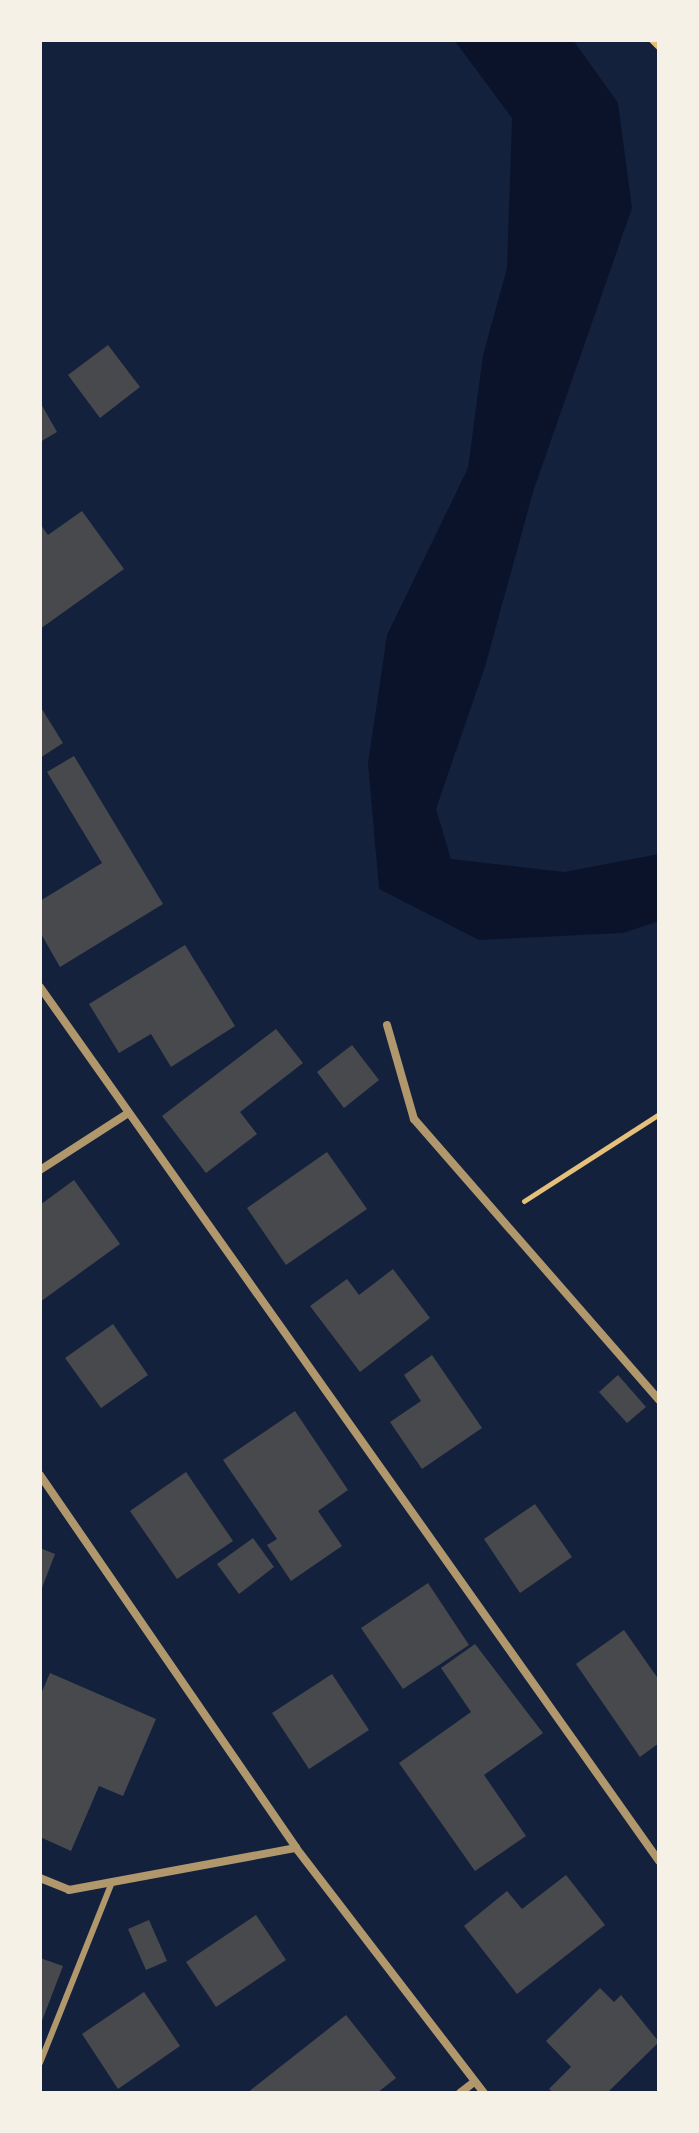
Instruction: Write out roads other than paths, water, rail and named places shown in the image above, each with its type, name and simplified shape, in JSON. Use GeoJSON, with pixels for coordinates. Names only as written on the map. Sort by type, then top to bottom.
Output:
{"type":"FeatureCollection","features":[{"type":"Feature","properties":{"kind":"street"},"geometry":{"type":"LineString","coordinates":[[40,987],[127,1114],[659,1861]]}},
{"type":"Feature","properties":{"kind":"street"},"geometry":{"type":"LineString","coordinates":[[387,1025],[414,1119],[659,1400]]}},
{"type":"Feature","properties":{"kind":"street"},"geometry":{"type":"LineString","coordinates":[[40,1170],[127,1114]]}},
{"type":"Feature","properties":{"kind":"street"},"geometry":{"type":"LineString","coordinates":[[40,1475],[296,1848],[473,2083],[484,2093]]}},
{"type":"Feature","properties":{"kind":"street"},"geometry":{"type":"LineString","coordinates":[[40,1878],[69,1890],[296,1848]]}},
{"type":"Feature","properties":{"kind":"street"},"geometry":{"type":"LineString","coordinates":[[460,2093],[473,2083]]}},
{"type":"Feature","properties":{"kind":"lane"},"geometry":{"type":"LineString","coordinates":[[40,2063],[112,1882]]}},
{"type":"Feature","properties":{"kind":"water"},"geometry":{"type":"Polygon","coordinates":[[[454,40],[573,40],[618,103],[632,208],[533,492],[485,667],[436,809],[451,859],[564,872],[659,854],[659,921],[623,933],[479,940],[379,889],[368,763],[387,635],[468,468],[483,355],[507,268],[512,118],[454,40]]]}}]}
